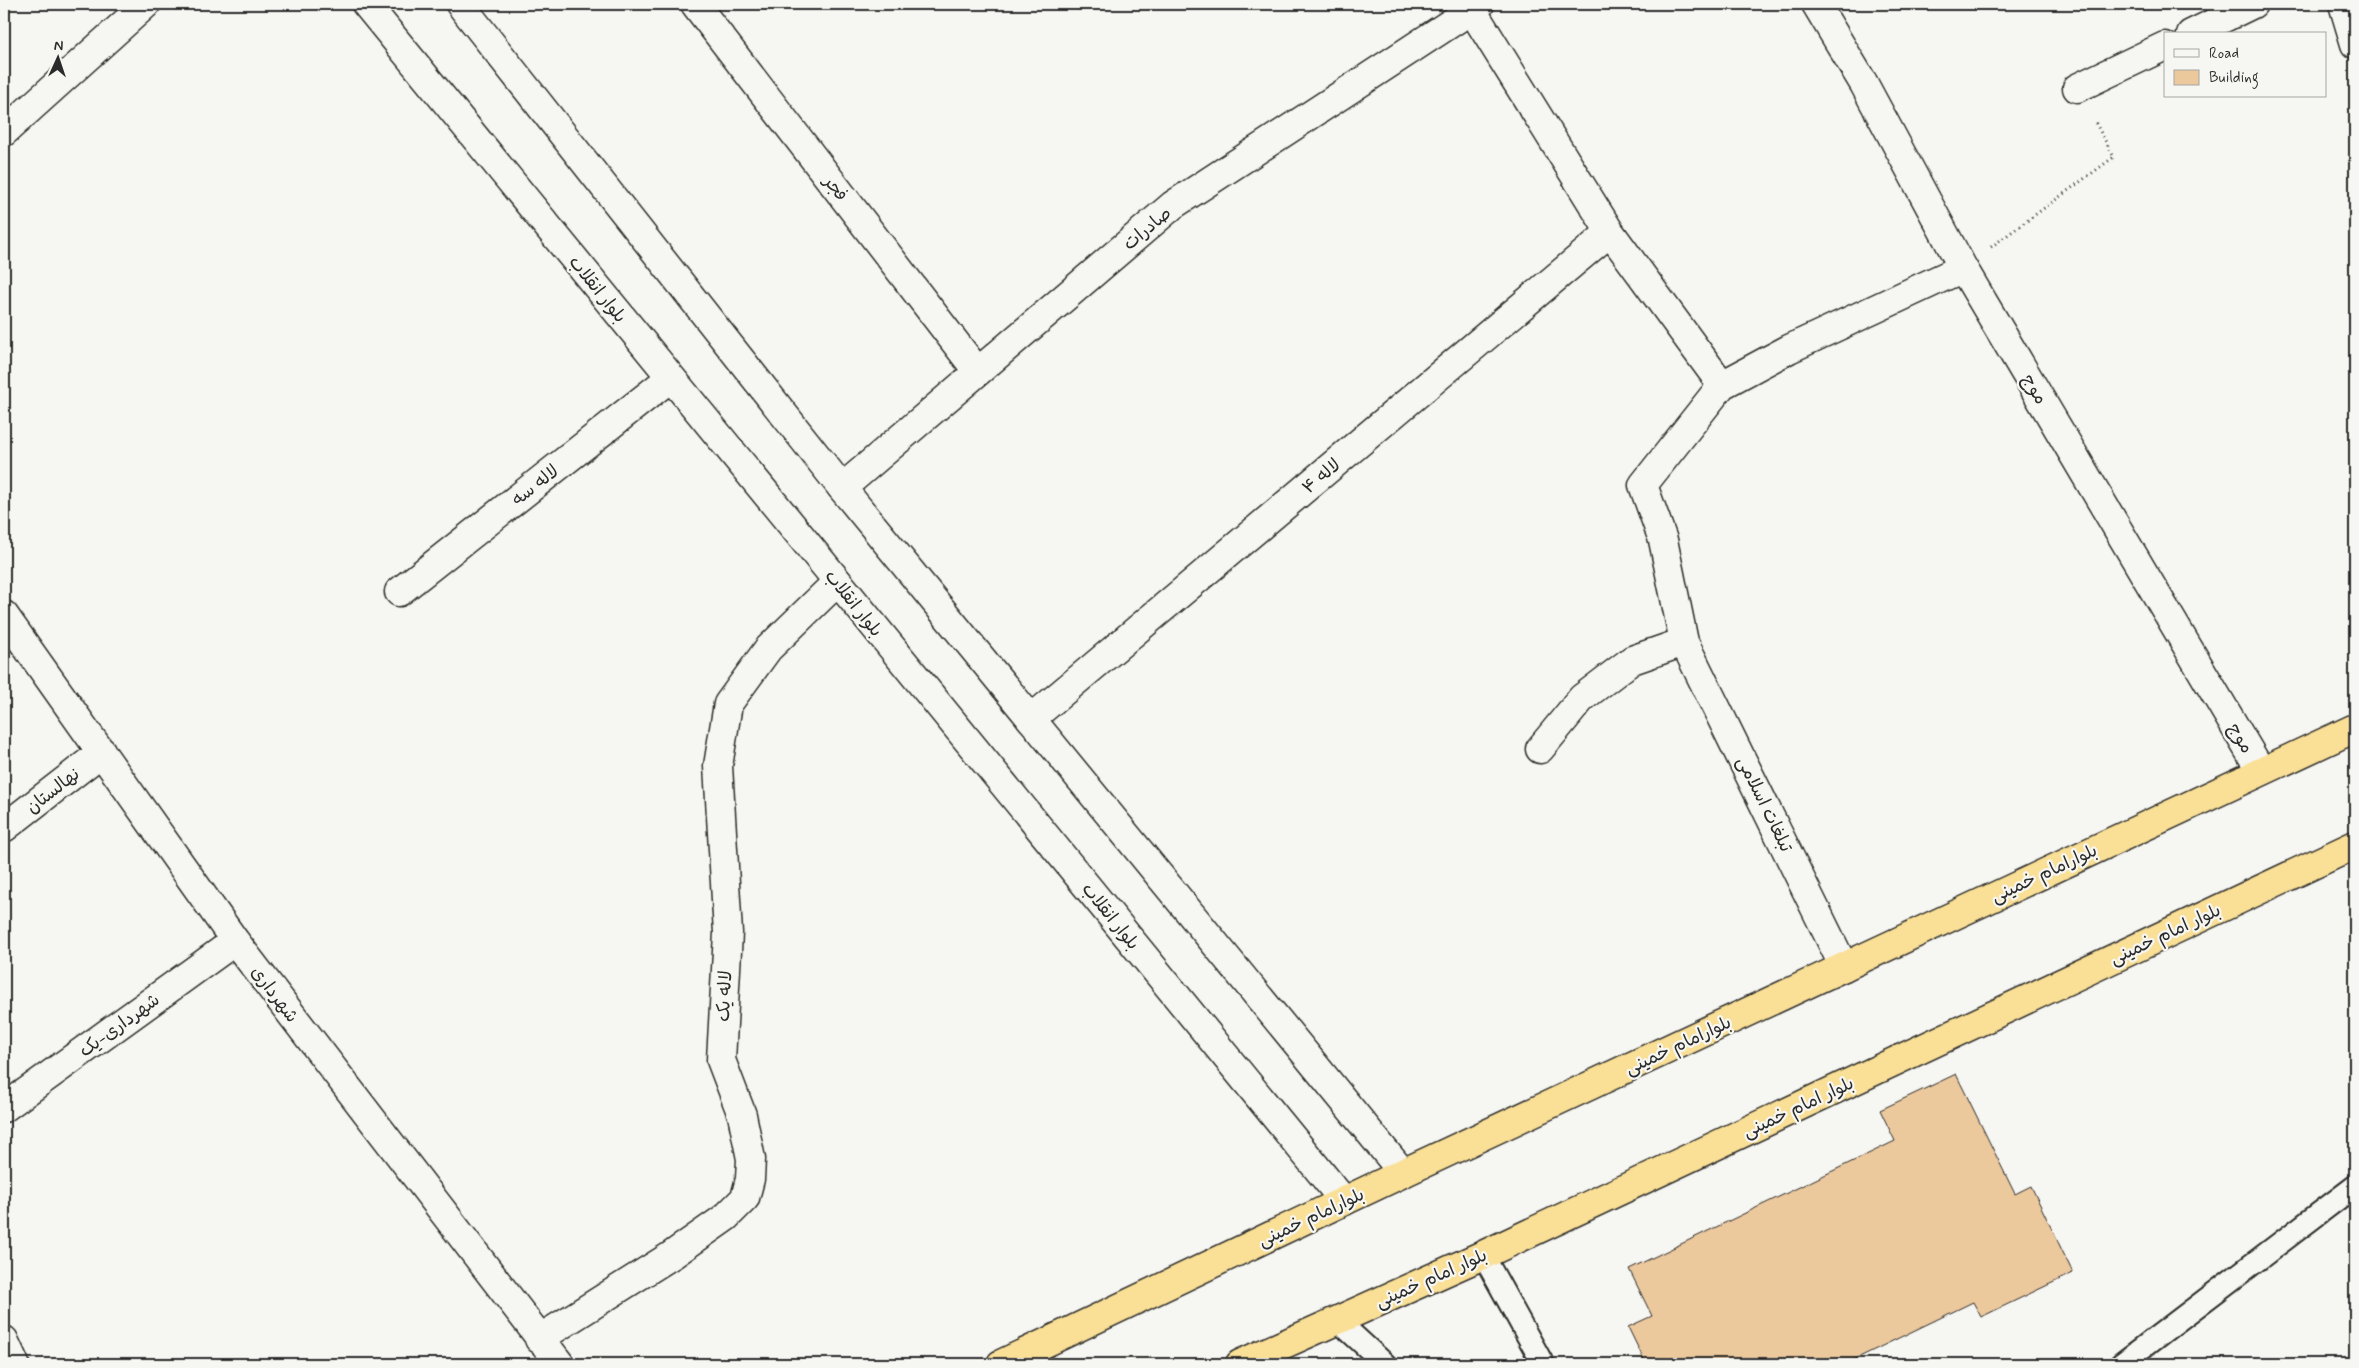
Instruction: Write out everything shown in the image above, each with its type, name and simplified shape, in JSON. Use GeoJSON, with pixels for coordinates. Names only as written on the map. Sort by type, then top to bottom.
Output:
{"type":"FeatureCollection","features":[{"type":"Feature","properties":{"kind":"highway","name":"بلوارامام خمینی"},"geometry":{"type":"LineString","coordinates":[[1001,1364],[1403,1173],[2355,728]]}},
{"type":"Feature","properties":{"kind":"highway","name":"بلوار امام خمینی"},"geometry":{"type":"LineString","coordinates":[[1240,1364],[1483,1255],[2355,845]]}},
{"type":"Feature","properties":{"kind":"street"},"geometry":{"type":"LineString","coordinates":[[4,132],[146,4]]}},
{"type":"Feature","properties":{"kind":"street","name":"بلوار انقلاب"},"geometry":{"type":"LineString","coordinates":[[366,4],[1344,1201]]}},
{"type":"Feature","properties":{"kind":"street"},"geometry":{"type":"LineString","coordinates":[[460,4],[842,488],[1403,1173]]}},
{"type":"Feature","properties":{"kind":"street","name":"فجر"},"geometry":{"type":"LineString","coordinates":[[695,4],[978,372]]}},
{"type":"Feature","properties":{"kind":"street","name":"موج"},"geometry":{"type":"LineString","coordinates":[[1816,4],[1864,84],[1963,268],[2261,771]]}},
{"type":"Feature","properties":{"kind":"street"},"geometry":{"type":"LineString","coordinates":[[2195,32],[2253,4]]}},
{"type":"Feature","properties":{"kind":"street"},"geometry":{"type":"LineString","coordinates":[[2343,4],[2355,44]]}},
{"type":"Feature","properties":{"kind":"street"},"geometry":{"type":"LineString","coordinates":[[1472,6],[1610,232],[1722,385],[1789,349],[1963,268]]}},
{"type":"Feature","properties":{"kind":"street","name":"صادرات"},"geometry":{"type":"LineString","coordinates":[[842,488],[1173,205],[1472,6]]}},
{"type":"Feature","properties":{"kind":"street"},"geometry":{"type":"LineString","coordinates":[[2077,88],[2164,46]]}},
{"type":"Feature","properties":{"kind":"street","name":"لاله ۴"},"geometry":{"type":"LineString","coordinates":[[1031,719],[1610,232]]}},
{"type":"Feature","properties":{"kind":"street","name":"لاله سه"},"geometry":{"type":"LineString","coordinates":[[399,592],[670,378]]}},
{"type":"Feature","properties":{"kind":"street","name":"تبلغات اسلامی"},"geometry":{"type":"LineString","coordinates":[[1722,385],[1643,485],[1663,540],[1684,642],[1844,967]]}},
{"type":"Feature","properties":{"kind":"street","name":"لاله یک"},"geometry":{"type":"LineString","coordinates":[[539,1339],[672,1255],[726,1217],[745,1198],[750,1180],[751,1159],[742,1115],[721,1060],[728,933],[718,766],[728,704],[768,649],[837,582]]}},
{"type":"Feature","properties":{"kind":"street","name":"شهرداری"},"geometry":{"type":"LineString","coordinates":[[4,615],[235,941],[560,1364]]}},
{"type":"Feature","properties":{"kind":"street"},"geometry":{"type":"LineString","coordinates":[[1540,750],[1582,698],[1632,660],[1684,642]]}},
{"type":"Feature","properties":{"kind":"street","name":"نهالستان"},"geometry":{"type":"LineString","coordinates":[[4,828],[102,752]]}},
{"type":"Feature","properties":{"kind":"street","name":"شهرداری-یک"},"geometry":{"type":"LineString","coordinates":[[4,1108],[235,941]]}},
{"type":"Feature","properties":{"kind":"street"},"geometry":{"type":"LineString","coordinates":[[4,1340],[15,1364]]}},
{"type":"Feature","properties":{"kind":"lane"},"geometry":{"type":"LineString","coordinates":[[2121,1364],[2355,1186]]}},
{"type":"Feature","properties":{"kind":"lane"},"geometry":{"type":"LineString","coordinates":[[1483,1255],[1543,1364]]}},
{"type":"Feature","properties":{"kind":"lane"},"geometry":{"type":"LineString","coordinates":[[1337,1320],[1385,1364]]}},
{"type":"Feature","properties":{"kind":"path"},"geometry":{"type":"LineString","coordinates":[[1963,268],[2114,157],[2077,88]]}},
{"type":"Feature","properties":{"kind":"building"},"geometry":{"type":"Polygon","coordinates":[[[1956,1074],[2015,1194],[2031,1186],[2073,1273],[1981,1317],[1973,1302],[1845,1364],[1646,1364],[1628,1327],[1652,1316],[1629,1269],[1895,1141],[1880,1110],[1956,1074]]]}}]}
